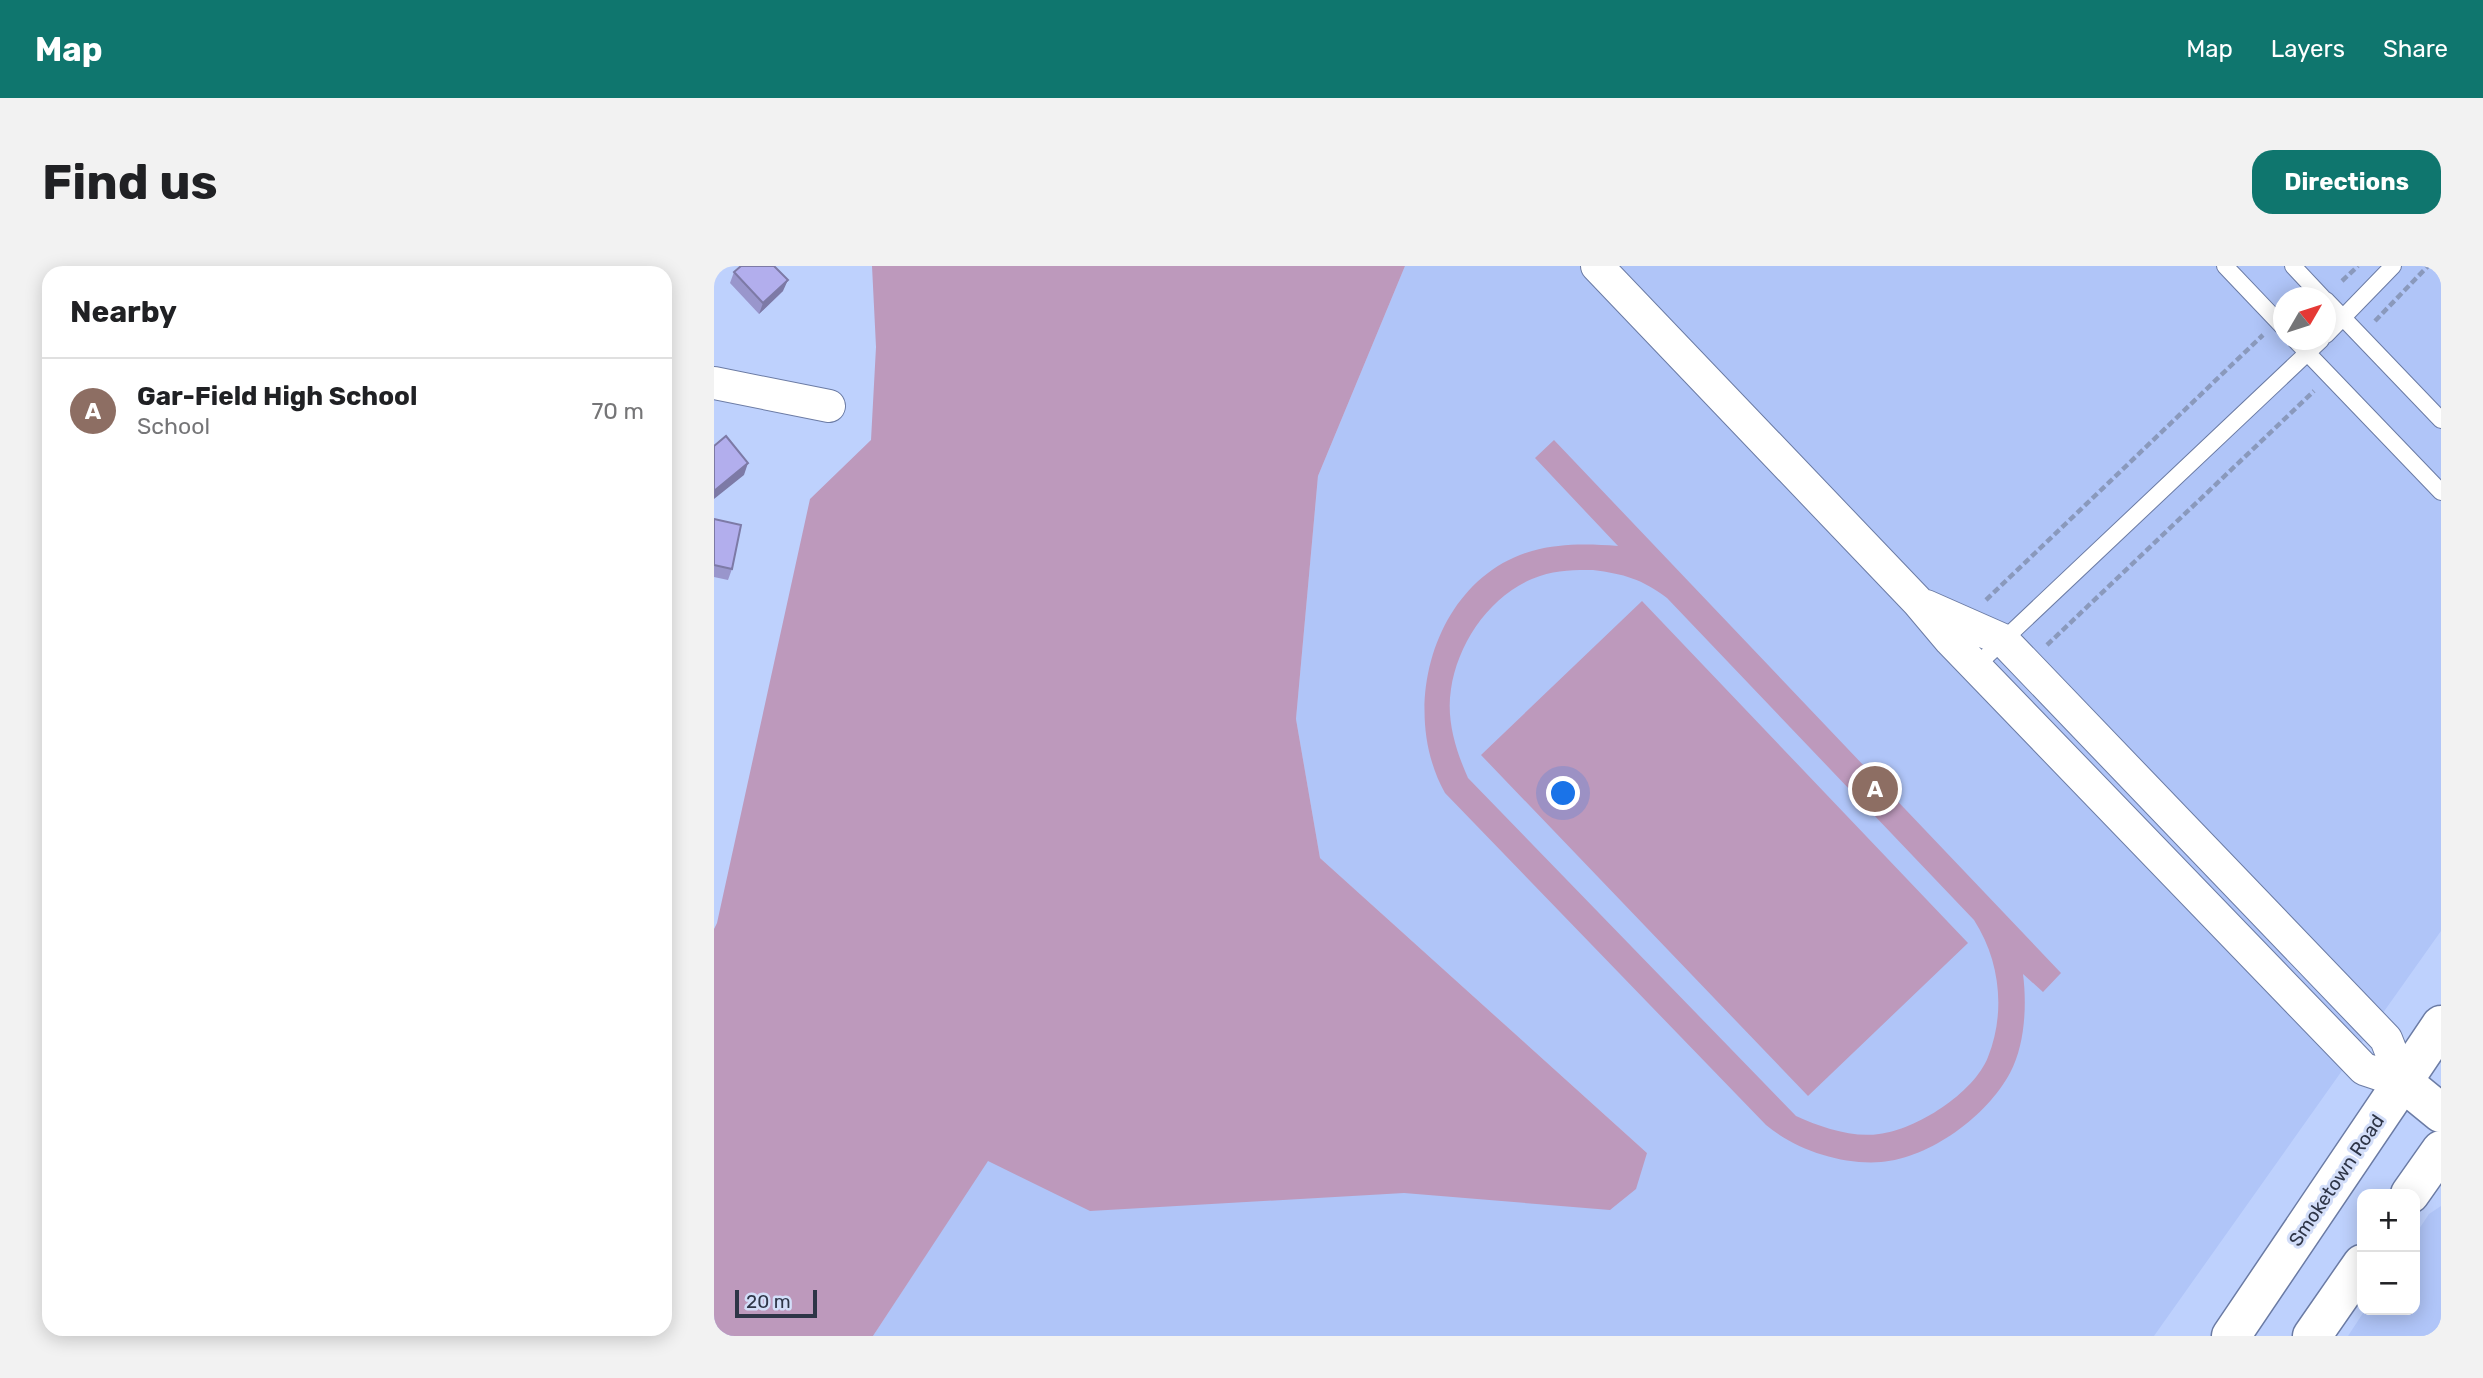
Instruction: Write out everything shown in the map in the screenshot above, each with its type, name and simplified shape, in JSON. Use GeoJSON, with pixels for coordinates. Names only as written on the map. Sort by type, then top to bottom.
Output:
{"type":"FeatureCollection","features":[{"type":"Feature","properties":{"kind":"main road","name":"Smoketown Road"},"geometry":{"type":"LineString","coordinates":[[2231,1336],[2441,1024]]}},
{"type":"Feature","properties":{"kind":"main road"},"geometry":{"type":"LineString","coordinates":[[2403,1082],[2441,1113]]}},
{"type":"Feature","properties":{"kind":"main road"},"geometry":{"type":"LineString","coordinates":[[2414,1189],[2441,1150]]}},
{"type":"Feature","properties":{"kind":"main road"},"geometry":{"type":"LineString","coordinates":[[2312,1336],[2357,1271]]}},
{"type":"Feature","properties":{"kind":"street"},"geometry":{"type":"LineString","coordinates":[[1597,266],[1976,666],[2364,1069],[2403,1082]]}},
{"type":"Feature","properties":{"kind":"street"},"geometry":{"type":"LineString","coordinates":[[714,383],[829,407]]}},
{"type":"Feature","properties":{"kind":"street"},"geometry":{"type":"LineString","coordinates":[[1918,602],[2003,640],[2386,1039],[2403,1082]]}},
{"type":"Feature","properties":{"kind":"lane"},"geometry":{"type":"LineString","coordinates":[[2225,266],[2273,316]]}},
{"type":"Feature","properties":{"kind":"lane"},"geometry":{"type":"LineString","coordinates":[[2293,266],[2313,287]]}},
{"type":"Feature","properties":{"kind":"lane"},"geometry":{"type":"LineString","coordinates":[[2336,324],[2393,266]]}},
{"type":"Feature","properties":{"kind":"lane"},"geometry":{"type":"LineString","coordinates":[[2336,310],[2441,420]]}},
{"type":"Feature","properties":{"kind":"lane"},"geometry":{"type":"LineString","coordinates":[[2304,350],[2441,492]]}},
{"type":"Feature","properties":{"kind":"lane"},"geometry":{"type":"LineString","coordinates":[[1976,666],[2310,350]]}},
{"type":"Feature","properties":{"kind":"path"},"geometry":{"type":"LineString","coordinates":[[2342,281],[2358,266]]}},
{"type":"Feature","properties":{"kind":"path"},"geometry":{"type":"LineString","coordinates":[[2361,337],[2428,266]]}},
{"type":"Feature","properties":{"kind":"path"},"geometry":{"type":"LineString","coordinates":[[1963,622],[2273,331]]}},
{"type":"Feature","properties":{"kind":"path"},"geometry":{"type":"LineString","coordinates":[[2027,664],[2305,401],[2328,374]]}},
{"type":"Feature","properties":{"kind":"shaded area"},"geometry":{"type":"Polygon","coordinates":[[[872,266],[1405,266],[1318,476],[1296,719],[1320,858],[1647,1153],[1636,1189],[1610,1210],[1404,1193],[1090,1211],[988,1161],[873,1336],[714,1336],[714,929],[810,499],[871,440],[876,347],[872,266]]]}},
{"type":"Feature","properties":{"kind":"shaded area"},"geometry":{"type":"Polygon","coordinates":[[[1405,266],[2441,266],[2441,931],[2154,1336],[873,1336],[987,1161],[1647,1153],[1320,858],[1296,719],[1318,476],[1405,266]]]}},
{"type":"Feature","properties":{"kind":"shaded area"},"geometry":{"type":"Polygon","coordinates":[[[1554,440],[2061,973],[2043,992],[2023,974],[2024,1025],[2019,1050],[2010,1073],[2000,1089],[1972,1119],[1937,1143],[1900,1159],[1866,1162],[1820,1154],[1778,1134],[1766,1125],[1445,793],[1431,760],[1425,724],[1426,687],[1434,651],[1449,618],[1470,589],[1498,566],[1532,551],[1575,545],[1618,546],[1535,458],[1554,440]],[[1593,570],[1560,571],[1523,583],[1493,606],[1470,636],[1455,671],[1450,701],[1453,735],[1468,778],[1796,1116],[1836,1131],[1869,1135],[1894,1131],[1942,1108],[1970,1084],[1981,1070],[1994,1040],[1998,1004],[1995,969],[1990,952],[1974,920],[1667,598],[1641,582],[1593,570]]]}},
{"type":"Feature","properties":{"kind":"shaded area"},"geometry":{"type":"Polygon","coordinates":[[[1642,601],[1968,943],[1808,1096],[1481,755],[1642,601]]]}},
{"type":"Feature","properties":{"kind":"shaded area"},"geometry":{"type":"Polygon","coordinates":[[[2441,1206],[2441,1336],[2348,1336],[2362,1315],[2420,1315],[2420,1228],[2429,1214],[2441,1206]]]}},
{"type":"Feature","properties":{"kind":"building"},"geometry":{"type":"Polygon","coordinates":[[[741,266],[774,266],[788,280],[763,303],[734,272],[741,266]]]}},
{"type":"Feature","properties":{"kind":"building"},"geometry":{"type":"Polygon","coordinates":[[[726,436],[748,463],[714,491],[714,446],[726,436]]]}},
{"type":"Feature","properties":{"kind":"building"},"geometry":{"type":"Polygon","coordinates":[[[714,519],[741,525],[732,569],[714,565],[714,519]]]}},
{"type":"Feature","properties":{"kind":"place","name":"Gar-Field High School"},"geometry":{"type":"Point","coordinates":[1875,789]}}]}
